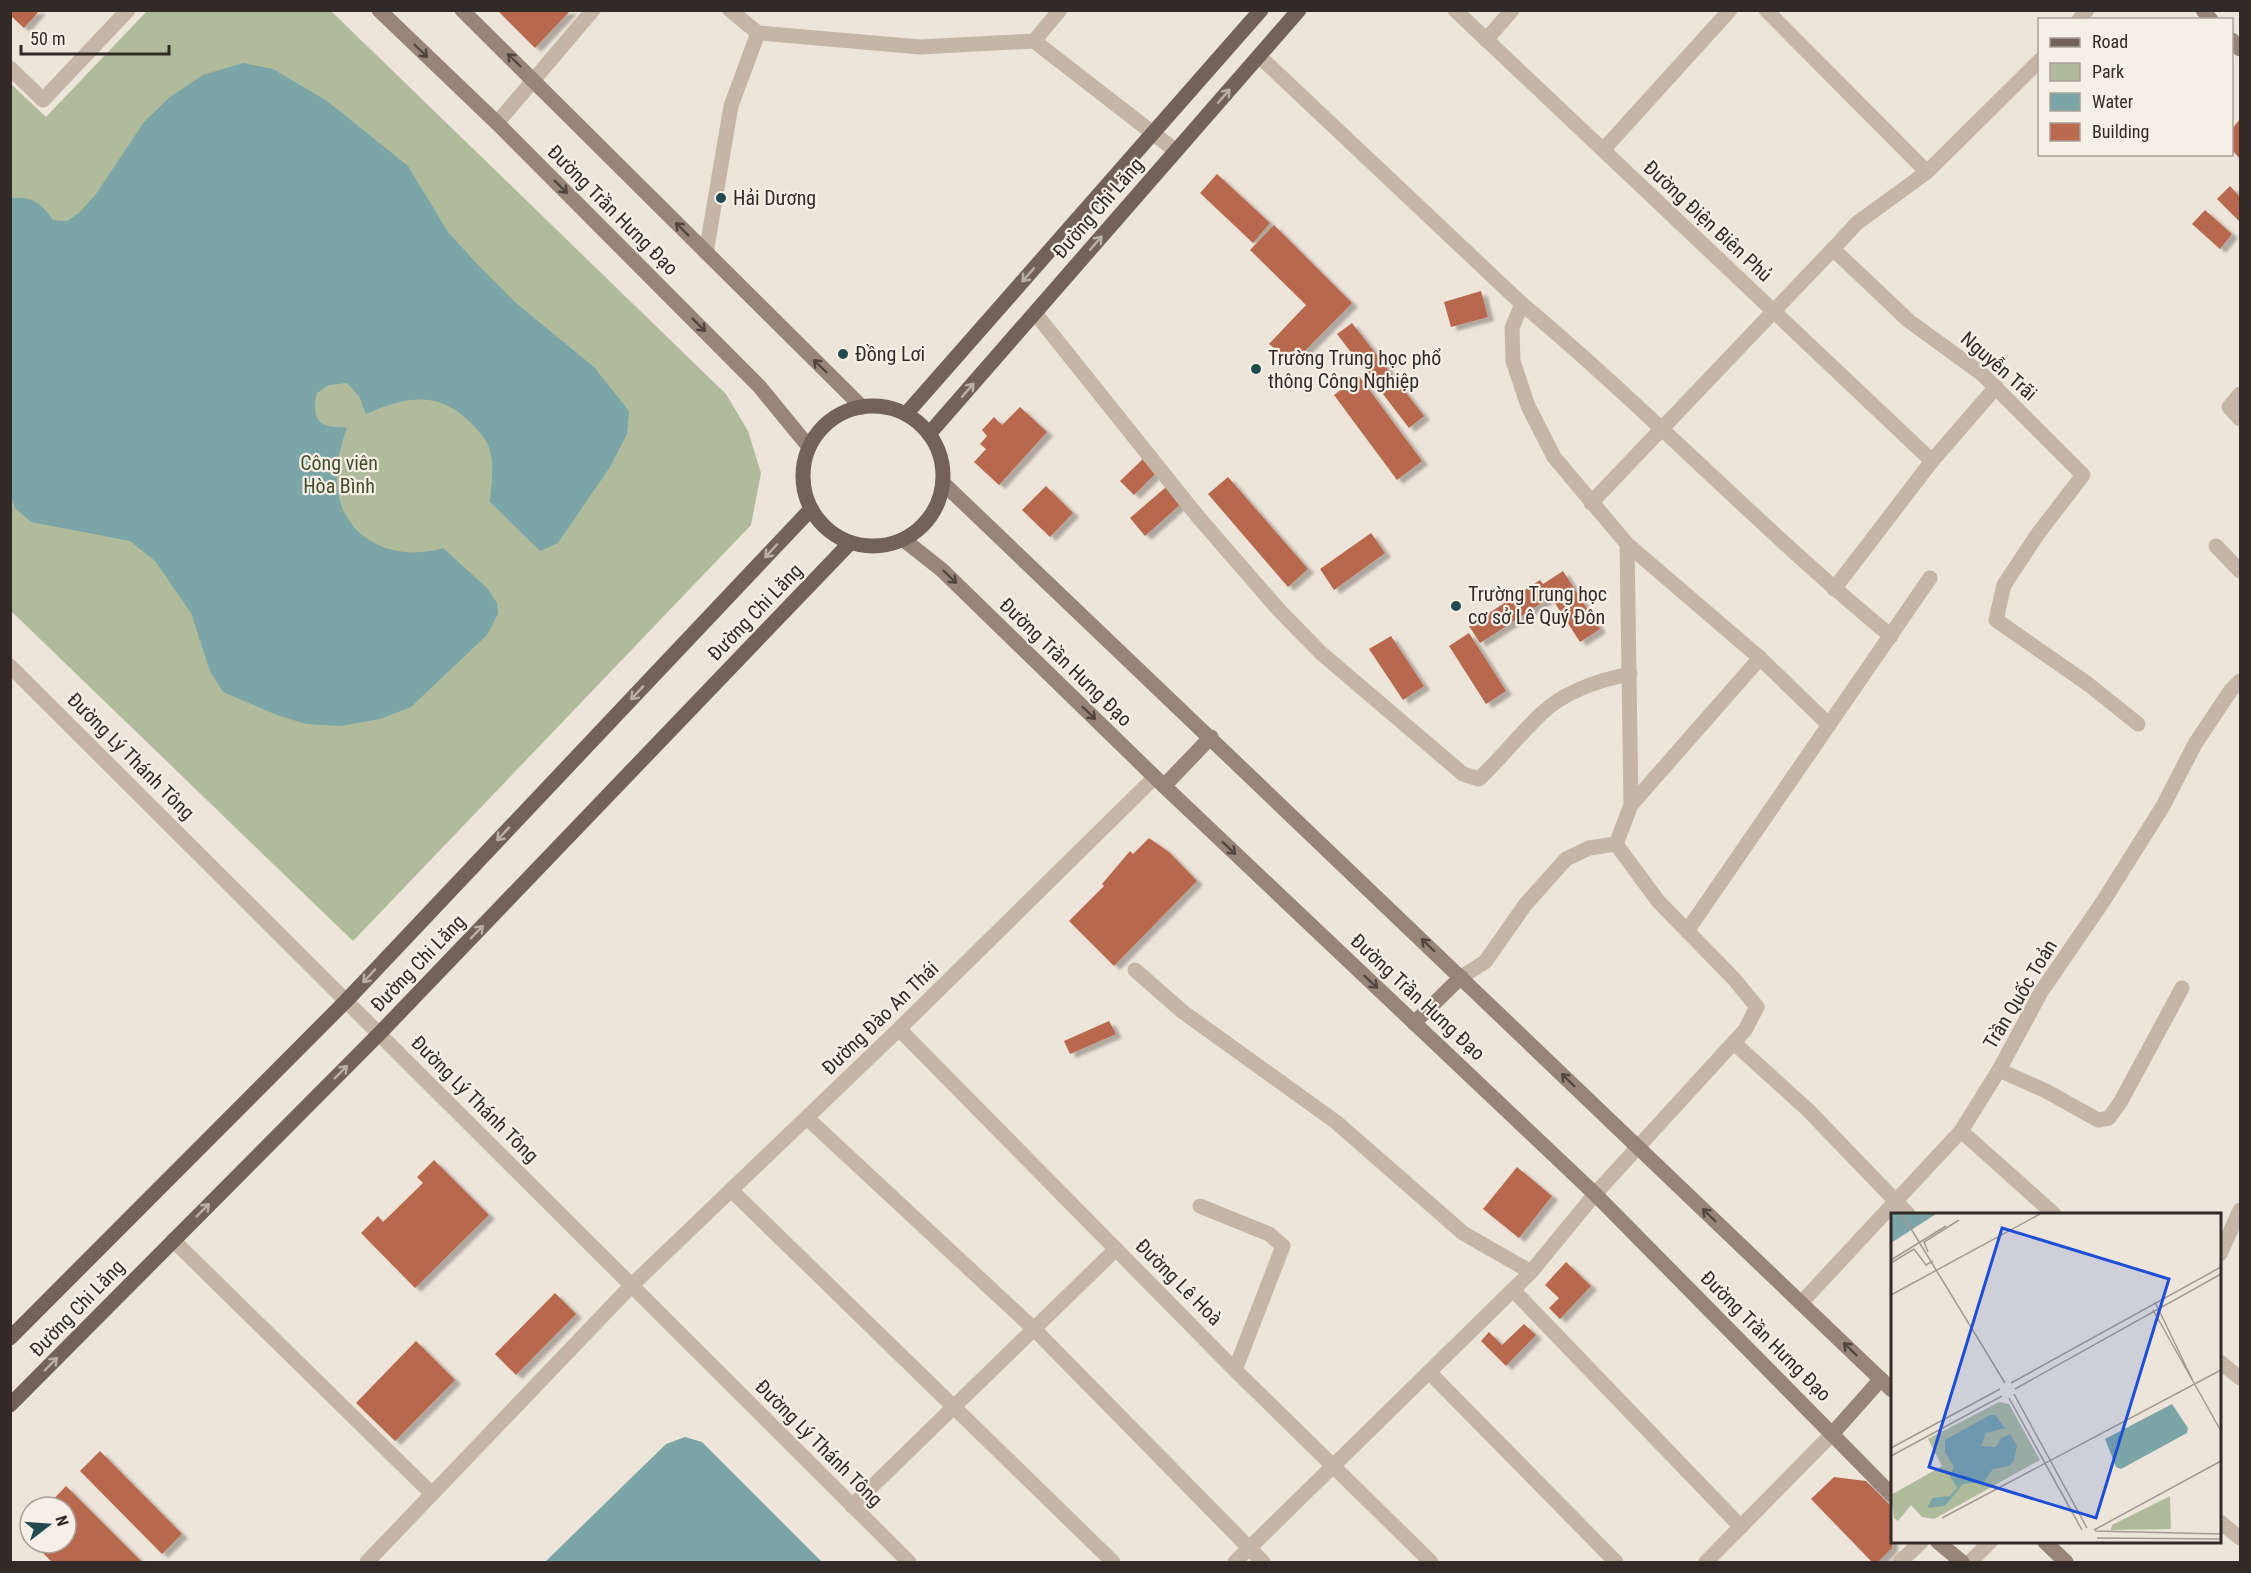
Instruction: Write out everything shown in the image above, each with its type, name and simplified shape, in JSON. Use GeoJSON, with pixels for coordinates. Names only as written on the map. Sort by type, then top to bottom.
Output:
{"type":"FeatureCollection","features":[{"type":"Feature","properties":{"kind":"main road","name":"Đường Trần Hưng Đạo"},"geometry":{"type":"LineString","coordinates":[[379,10],[497,123],[759,386],[809,447]]}},
{"type":"Feature","properties":{"kind":"main road","name":"Đường Trần Hưng Đạo"},"geometry":{"type":"LineString","coordinates":[[462,10],[862,407]]}},
{"type":"Feature","properties":{"kind":"main road","name":"Đường Chi Lăng"},"geometry":{"type":"LineString","coordinates":[[906,414],[1261,10]]}},
{"type":"Feature","properties":{"kind":"main road","name":"Đường Chi Lăng"},"geometry":{"type":"LineString","coordinates":[[929,434],[1299,10]]}},
{"type":"Feature","properties":{"kind":"main road"},"geometry":{"type":"LineString","coordinates":[[885,406],[906,414],[929,434],[941,457],[943,483],[931,516],[924,526],[904,540],[877,547],[850,543],[827,529],[811,508],[803,478],[809,447],[831,420],[862,407],[885,406]]}},
{"type":"Feature","properties":{"kind":"main road"},"geometry":{"type":"LineString","coordinates":[[943,483],[1887,1384],[1833,1433]]}},
{"type":"Feature","properties":{"kind":"main road","name":"Đường Chi Lăng"},"geometry":{"type":"LineString","coordinates":[[10,1338],[346,1001],[811,508]]}},
{"type":"Feature","properties":{"kind":"main road","name":"Đường Trần Hưng Đạo"},"geometry":{"type":"LineString","coordinates":[[904,540],[942,570],[1159,782],[1595,1194],[1891,1493]]}},
{"type":"Feature","properties":{"kind":"main road","name":"Đường Chi Lăng"},"geometry":{"type":"LineString","coordinates":[[10,1406],[379,1034],[850,543]]}},
{"type":"Feature","properties":{"kind":"main road"},"geometry":{"type":"LineString","coordinates":[[1159,782],[1210,737]]}},
{"type":"Feature","properties":{"kind":"main road"},"geometry":{"type":"LineString","coordinates":[[1414,1023],[1461,977]]}},
{"type":"Feature","properties":{"kind":"main road"},"geometry":{"type":"LineString","coordinates":[[1939,1543],[1962,1563]]}},
{"type":"Feature","properties":{"kind":"main road"},"geometry":{"type":"LineString","coordinates":[[2046,1543],[2066,1563]]}},
{"type":"Feature","properties":{"kind":"street"},"geometry":{"type":"LineString","coordinates":[[10,68],[43,100],[128,10]]}},
{"type":"Feature","properties":{"kind":"street"},"geometry":{"type":"LineString","coordinates":[[497,123],[593,10]]}},
{"type":"Feature","properties":{"kind":"street"},"geometry":{"type":"LineString","coordinates":[[730,10],[758,33],[920,47],[1034,41],[1176,151]]}},
{"type":"Feature","properties":{"kind":"street"},"geometry":{"type":"LineString","coordinates":[[1034,41],[1060,10]]}},
{"type":"Feature","properties":{"kind":"street","name":"Đường Điện Biên Phủ"},"geometry":{"type":"LineString","coordinates":[[1455,10],[1932,461]]}},
{"type":"Feature","properties":{"kind":"street"},"geometry":{"type":"LineString","coordinates":[[1486,39],[1512,10]]}},
{"type":"Feature","properties":{"kind":"street"},"geometry":{"type":"LineString","coordinates":[[1603,150],[1730,10]]}},
{"type":"Feature","properties":{"kind":"street"},"geometry":{"type":"LineString","coordinates":[[1766,10],[1927,172]]}},
{"type":"Feature","properties":{"kind":"street"},"geometry":{"type":"LineString","coordinates":[[706,253],[731,106],[758,33]]}},
{"type":"Feature","properties":{"kind":"street"},"geometry":{"type":"LineString","coordinates":[[1259,56],[1522,304],[1662,428],[1834,589],[1891,636]]}},
{"type":"Feature","properties":{"kind":"street"},"geometry":{"type":"LineString","coordinates":[[1591,503],[1857,223],[1927,172],[2038,62]]}},
{"type":"Feature","properties":{"kind":"street","name":"Nguyễn Trãi"},"geometry":{"type":"LineString","coordinates":[[1833,249],[1909,321],[1982,374],[2083,475],[2037,535],[2004,585],[1996,620],[2088,684],[2138,724]]}},
{"type":"Feature","properties":{"kind":"street"},"geometry":{"type":"LineString","coordinates":[[1522,304],[1512,328],[1513,361],[1528,406],[1554,457],[1627,544],[1760,657],[1829,725]]}},
{"type":"Feature","properties":{"kind":"street"},"geometry":{"type":"LineString","coordinates":[[1035,313],[1212,534],[1279,610],[1321,653],[1464,774],[1479,779],[1542,713],[1584,687],[1602,680],[1630,674]]}},
{"type":"Feature","properties":{"kind":"street"},"geometry":{"type":"LineString","coordinates":[[1834,589],[1932,461],[1996,387]]}},
{"type":"Feature","properties":{"kind":"street"},"geometry":{"type":"LineString","coordinates":[[2241,394],[2229,407],[2241,419]]}},
{"type":"Feature","properties":{"kind":"street"},"geometry":{"type":"LineString","coordinates":[[1627,544],[1631,804]]}},
{"type":"Feature","properties":{"kind":"street"},"geometry":{"type":"LineString","coordinates":[[2216,546],[2241,571]]}},
{"type":"Feature","properties":{"kind":"street"},"geometry":{"type":"LineString","coordinates":[[1687,931],[1930,578]]}},
{"type":"Feature","properties":{"kind":"street"},"geometry":{"type":"LineString","coordinates":[[1616,844],[1631,804],[1760,657]]}},
{"type":"Feature","properties":{"kind":"street","name":"Đường Lý Thánh Tông"},"geometry":{"type":"LineString","coordinates":[[10,666],[909,1563]]}},
{"type":"Feature","properties":{"kind":"street","name":"Trần Quốc Toản"},"geometry":{"type":"LineString","coordinates":[[1801,1303],[1961,1131],[1999,1070],[2041,993],[2104,900],[2163,806],[2195,744],[2231,690],[2241,681]]}},
{"type":"Feature","properties":{"kind":"street","name":"Đường Đào An Thái"},"geometry":{"type":"LineString","coordinates":[[367,1563],[632,1285],[1159,782]]}},
{"type":"Feature","properties":{"kind":"street"},"geometry":{"type":"LineString","coordinates":[[1235,1563],[1531,1272],[1595,1194],[1745,1030],[1757,1007],[1734,979],[1658,901],[1616,844]]}},
{"type":"Feature","properties":{"kind":"street"},"geometry":{"type":"LineString","coordinates":[[1461,977],[1485,962],[1525,905],[1566,859],[1589,848],[1616,844]]}},
{"type":"Feature","properties":{"kind":"street"},"geometry":{"type":"LineString","coordinates":[[1135,970],[1184,1012],[1336,1122],[1463,1233],[1531,1272]]}},
{"type":"Feature","properties":{"kind":"street"},"geometry":{"type":"LineString","coordinates":[[1999,1070],[2046,1091],[2098,1120],[2109,1118],[2121,1101],[2182,988]]}},
{"type":"Feature","properties":{"kind":"street","name":"Đường Lê Hoà"},"geometry":{"type":"LineString","coordinates":[[899,1029],[1235,1370],[1431,1563]]}},
{"type":"Feature","properties":{"kind":"street"},"geometry":{"type":"LineString","coordinates":[[1734,1042],[1808,1110],[1906,1213]]}},
{"type":"Feature","properties":{"kind":"street"},"geometry":{"type":"LineString","coordinates":[[807,1118],[1034,1329],[1263,1563]]}},
{"type":"Feature","properties":{"kind":"street"},"geometry":{"type":"LineString","coordinates":[[1961,1131],[2052,1213]]}},
{"type":"Feature","properties":{"kind":"street"},"geometry":{"type":"LineString","coordinates":[[731,1190],[955,1406],[1113,1563]]}},
{"type":"Feature","properties":{"kind":"street"},"geometry":{"type":"LineString","coordinates":[[1200,1206],[1269,1234],[1283,1246],[1235,1370]]}},
{"type":"Feature","properties":{"kind":"street"},"geometry":{"type":"LineString","coordinates":[[2221,1252],[2241,1210]]}},
{"type":"Feature","properties":{"kind":"street"},"geometry":{"type":"LineString","coordinates":[[173,1240],[432,1494]]}},
{"type":"Feature","properties":{"kind":"street"},"geometry":{"type":"LineString","coordinates":[[852,1506],[1116,1249]]}},
{"type":"Feature","properties":{"kind":"street"},"geometry":{"type":"LineString","coordinates":[[1513,1290],[1741,1527]]}},
{"type":"Feature","properties":{"kind":"street"},"geometry":{"type":"LineString","coordinates":[[2221,1363],[2241,1378]]}},
{"type":"Feature","properties":{"kind":"street"},"geometry":{"type":"LineString","coordinates":[[1429,1372],[1616,1563]]}},
{"type":"Feature","properties":{"kind":"street"},"geometry":{"type":"LineString","coordinates":[[1706,1563],[1833,1433]]}},
{"type":"Feature","properties":{"kind":"street"},"geometry":{"type":"LineString","coordinates":[[2221,1523],[2241,1538]]}},
{"type":"Feature","properties":{"kind":"street"},"geometry":{"type":"LineString","coordinates":[[1900,1563],[1920,1543]]}},
{"type":"Feature","properties":{"kind":"street"},"geometry":{"type":"LineString","coordinates":[[1970,1563],[1989,1543]]}},
{"type":"Feature","properties":{"kind":"green space","name":"Công viên Hòa Bình"},"geometry":{"type":"Polygon","coordinates":[[[147,11],[331,11],[726,394],[748,431],[761,473],[751,525],[353,941],[11,611],[10,83],[46,117],[147,11]]]}},
{"type":"Feature","properties":{"kind":"water"},"geometry":{"type":"Polygon","coordinates":[[[243,63],[273,69],[327,101],[408,166],[448,232],[517,304],[594,367],[629,411],[627,434],[610,467],[558,543],[540,551],[490,502],[492,461],[490,450],[481,434],[460,413],[435,401],[409,400],[366,414],[359,396],[347,383],[329,385],[317,393],[315,412],[319,421],[328,426],[347,428],[338,462],[337,483],[340,502],[348,519],[359,532],[389,549],[424,552],[443,548],[487,588],[497,603],[498,614],[487,635],[411,707],[380,719],[340,726],[306,724],[277,715],[223,692],[210,671],[191,613],[155,561],[130,541],[31,522],[15,508],[11,496],[11,198],[25,198],[36,202],[53,220],[67,221],[79,213],[96,194],[144,122],[170,97],[203,75],[243,63]]]}},
{"type":"Feature","properties":{"kind":"water"},"geometry":{"type":"Polygon","coordinates":[[[685,1437],[702,1442],[822,1562],[545,1562],[666,1444],[685,1437]]]}},
{"type":"Feature","properties":{"kind":"building"},"geometry":{"type":"Polygon","coordinates":[[[10,10],[40,10],[24,28],[10,15],[10,10]]]}},
{"type":"Feature","properties":{"kind":"building"},"geometry":{"type":"Polygon","coordinates":[[[497,10],[571,10],[535,48],[497,10]]]}},
{"type":"Feature","properties":{"kind":"building"},"geometry":{"type":"Polygon","coordinates":[[[2240,119],[2240,159],[2233,151],[2233,128],[2240,119]]]}},
{"type":"Feature","properties":{"kind":"building"},"geometry":{"type":"Polygon","coordinates":[[[1217,174],[1270,223],[1253,243],[1200,193],[1217,174]]]}},
{"type":"Feature","properties":{"kind":"building"},"geometry":{"type":"Polygon","coordinates":[[[2230,186],[2240,197],[2240,222],[2217,199],[2230,186]]]}},
{"type":"Feature","properties":{"kind":"building"},"geometry":{"type":"Polygon","coordinates":[[[2205,210],[2232,234],[2220,249],[2192,224],[2205,210]]]}},
{"type":"Feature","properties":{"kind":"building"},"geometry":{"type":"Polygon","coordinates":[[[1274,225],[1352,303],[1293,363],[1269,344],[1306,305],[1250,250],[1274,225]]]}},
{"type":"Feature","properties":{"kind":"building"},"geometry":{"type":"Polygon","coordinates":[[[1481,291],[1488,317],[1451,327],[1444,302],[1481,291]]]}},
{"type":"Feature","properties":{"kind":"building"},"geometry":{"type":"Polygon","coordinates":[[[1352,323],[1424,416],[1409,428],[1337,334],[1352,323]]]}},
{"type":"Feature","properties":{"kind":"building"},"geometry":{"type":"Polygon","coordinates":[[[1359,376],[1422,461],[1397,480],[1334,395],[1359,376]]]}},
{"type":"Feature","properties":{"kind":"building"},"geometry":{"type":"Polygon","coordinates":[[[1020,407],[1047,432],[999,485],[974,462],[986,449],[980,444],[987,436],[982,430],[994,417],[1002,425],[1020,407]]]}},
{"type":"Feature","properties":{"kind":"building"},"geometry":{"type":"Polygon","coordinates":[[[1144,458],[1157,472],[1134,495],[1120,481],[1144,458]]]}},
{"type":"Feature","properties":{"kind":"building"},"geometry":{"type":"Polygon","coordinates":[[[1228,477],[1308,569],[1288,587],[1208,494],[1228,477]]]}},
{"type":"Feature","properties":{"kind":"building"},"geometry":{"type":"Polygon","coordinates":[[[1046,486],[1073,513],[1050,537],[1022,510],[1046,486]]]}},
{"type":"Feature","properties":{"kind":"building"},"geometry":{"type":"Polygon","coordinates":[[[1166,487],[1181,504],[1145,536],[1130,518],[1166,487]]]}},
{"type":"Feature","properties":{"kind":"building"},"geometry":{"type":"Polygon","coordinates":[[[1371,533],[1385,553],[1334,590],[1320,569],[1371,533]]]}},
{"type":"Feature","properties":{"kind":"building"},"geometry":{"type":"Polygon","coordinates":[[[1563,571],[1600,629],[1580,642],[1551,597],[1480,643],[1469,626],[1540,580],[1543,584],[1563,571]]]}},
{"type":"Feature","properties":{"kind":"building"},"geometry":{"type":"Polygon","coordinates":[[[1469,633],[1506,691],[1486,704],[1449,646],[1469,633]]]}},
{"type":"Feature","properties":{"kind":"building"},"geometry":{"type":"Polygon","coordinates":[[[1391,636],[1424,686],[1403,700],[1369,649],[1391,636]]]}},
{"type":"Feature","properties":{"kind":"building"},"geometry":{"type":"Polygon","coordinates":[[[1149,838],[1169,852],[1197,881],[1114,966],[1069,921],[1104,886],[1102,884],[1130,851],[1133,854],[1149,838]]]}},
{"type":"Feature","properties":{"kind":"building"},"geometry":{"type":"Polygon","coordinates":[[[1109,1021],[1116,1034],[1070,1054],[1064,1041],[1109,1021]]]}},
{"type":"Feature","properties":{"kind":"building"},"geometry":{"type":"Polygon","coordinates":[[[434,1160],[489,1215],[415,1288],[361,1233],[378,1216],[383,1222],[423,1183],[417,1177],[434,1160]]]}},
{"type":"Feature","properties":{"kind":"building"},"geometry":{"type":"Polygon","coordinates":[[[1517,1167],[1552,1196],[1519,1238],[1483,1209],[1517,1167]]]}},
{"type":"Feature","properties":{"kind":"building"},"geometry":{"type":"Polygon","coordinates":[[[1566,1262],[1591,1286],[1560,1319],[1549,1308],[1559,1298],[1545,1285],[1566,1262]]]}},
{"type":"Feature","properties":{"kind":"building"},"geometry":{"type":"Polygon","coordinates":[[[555,1293],[576,1314],[516,1375],[495,1354],[555,1293]]]}},
{"type":"Feature","properties":{"kind":"building"},"geometry":{"type":"Polygon","coordinates":[[[1524,1324],[1536,1335],[1506,1366],[1481,1341],[1489,1332],[1502,1345],[1524,1324]]]}},
{"type":"Feature","properties":{"kind":"building"},"geometry":{"type":"Polygon","coordinates":[[[416,1341],[455,1380],[395,1441],[356,1403],[416,1341]]]}},
{"type":"Feature","properties":{"kind":"building"},"geometry":{"type":"Polygon","coordinates":[[[100,1451],[182,1534],[162,1554],[80,1471],[100,1451]]]}},
{"type":"Feature","properties":{"kind":"building"},"geometry":{"type":"Polygon","coordinates":[[[1834,1477],[1866,1481],[1891,1506],[1892,1548],[1878,1562],[1872,1562],[1811,1499],[1834,1477]]]}},
{"type":"Feature","properties":{"kind":"building"},"geometry":{"type":"Polygon","coordinates":[[[66,1486],[75,1495],[57,1495],[66,1486]]]}},
{"type":"Feature","properties":{"kind":"building"},"geometry":{"type":"Polygon","coordinates":[[[78,1498],[142,1562],[52,1562],[45,1555],[78,1555],[78,1498]]]}},
{"type":"Feature","properties":{"kind":"place","name":"Hải Dương"},"geometry":{"type":"Point","coordinates":[721,198]}},
{"type":"Feature","properties":{"kind":"place","name":"Đồng Lơi"},"geometry":{"type":"Point","coordinates":[843,354]}},
{"type":"Feature","properties":{"kind":"place","name":"Trường Trung học phổ thông Công Nghiệp"},"geometry":{"type":"Point","coordinates":[1256,369]}},
{"type":"Feature","properties":{"kind":"place","name":"Trường Trung học cơ sở Lê Quý Đôn"},"geometry":{"type":"Point","coordinates":[1456,606]}}]}
